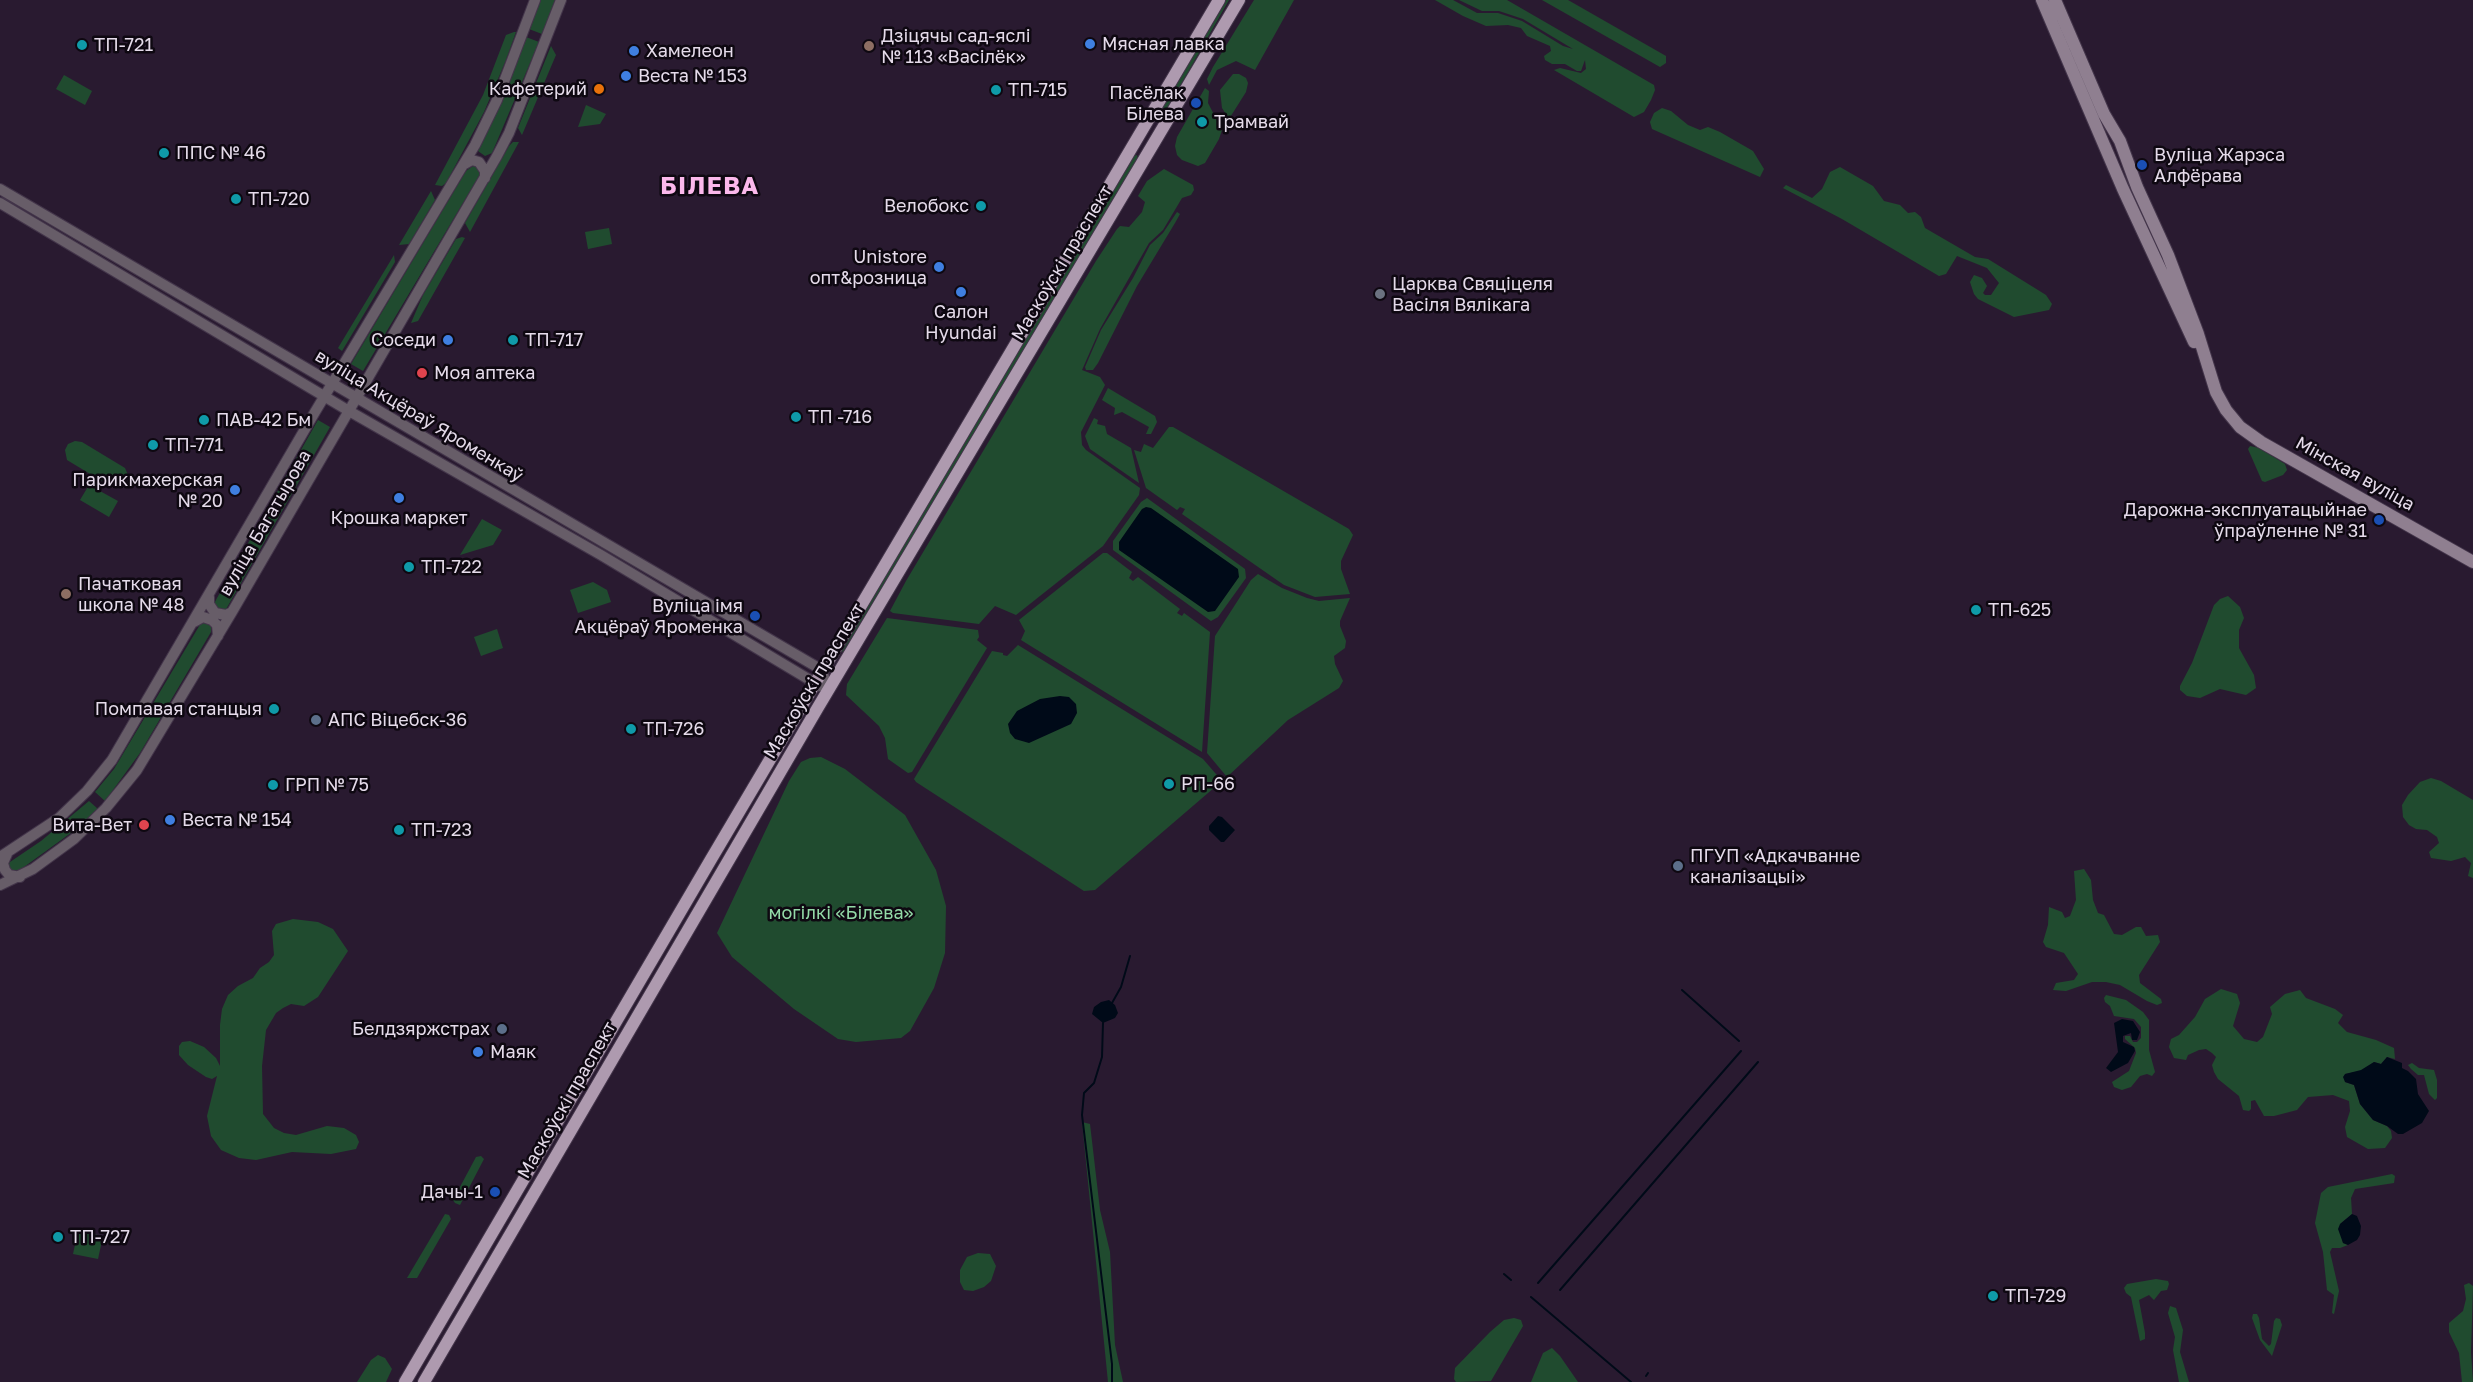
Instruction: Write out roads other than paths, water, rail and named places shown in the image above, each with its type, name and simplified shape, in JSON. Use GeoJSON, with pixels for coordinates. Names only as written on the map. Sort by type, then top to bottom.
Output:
{"type":"FeatureCollection","features":[{"type":"Feature","properties":{"kind":"main road","name":"Маскоўскі праспект"},"geometry":{"type":"LineString","coordinates":[[405,1382],[822,670],[1219,0]]}},
{"type":"Feature","properties":{"kind":"main road","name":"Маскоўскі праспект"},"geometry":{"type":"LineString","coordinates":[[423,1382],[828,691],[1239,0]]}},
{"type":"Feature","properties":{"kind":"main road"},"geometry":{"type":"LineString","coordinates":[[2042,0],[2123,189],[2179,313],[2207,367]]}},
{"type":"Feature","properties":{"kind":"main road"},"geometry":{"type":"LineString","coordinates":[[2055,0],[2104,114],[2120,141],[2137,187],[2168,255],[2198,334],[2207,367]]}},
{"type":"Feature","properties":{"kind":"main road"},"geometry":{"type":"LineString","coordinates":[[1136,142],[1150,150]]}},
{"type":"Feature","properties":{"kind":"main road"},"geometry":{"type":"LineString","coordinates":[[2158,264],[2168,255]]}},
{"type":"Feature","properties":{"kind":"main road","name":"Мінская вуліца"},"geometry":{"type":"LineString","coordinates":[[2207,367],[2216,392],[2226,410],[2240,427],[2261,442],[2473,562]]}},
{"type":"Feature","properties":{"kind":"main road"},"geometry":{"type":"LineString","coordinates":[[637,985],[637,990],[642,994],[651,992]]}},
{"type":"Feature","properties":{"kind":"street","name":"вуліца Багатырова"},"geometry":{"type":"LineString","coordinates":[[4,856],[59,818],[87,791],[112,760],[475,145],[497,100],[535,0]]}},
{"type":"Feature","properties":{"kind":"street","name":"вуліца Багатырова"},"geometry":{"type":"LineString","coordinates":[[0,885],[20,877],[60,850],[106,808],[137,770],[218,636],[497,156],[509,133],[561,0]]}},
{"type":"Feature","properties":{"kind":"street"},"geometry":{"type":"LineString","coordinates":[[475,145],[475,152],[480,159],[487,161],[497,156]]}},
{"type":"Feature","properties":{"kind":"street"},"geometry":{"type":"LineString","coordinates":[[463,165],[472,160],[479,162],[485,171],[484,178]]}},
{"type":"Feature","properties":{"kind":"street","name":"вуліца Акцёраў Яроменкаў"},"geometry":{"type":"LineString","coordinates":[[0,189],[606,546],[822,670]]}},
{"type":"Feature","properties":{"kind":"street","name":"вуліца Акцёраў Яроменкаў"},"geometry":{"type":"LineString","coordinates":[[0,203],[349,411],[601,555],[828,691]]}},
{"type":"Feature","properties":{"kind":"street"},"geometry":{"type":"LineString","coordinates":[[209,597],[209,604],[215,612],[226,615],[232,612]]}},
{"type":"Feature","properties":{"kind":"street"},"geometry":{"type":"LineString","coordinates":[[194,622],[203,617],[212,620],[217,625],[218,636]]}},
{"type":"Feature","properties":{"kind":"street"},"geometry":{"type":"LineString","coordinates":[[822,670],[828,691]]}},
{"type":"Feature","properties":{"kind":"street"},"geometry":{"type":"LineString","coordinates":[[4,856],[5,870],[9,875],[20,877]]}},
{"type":"Feature","properties":{"kind":"street"},"geometry":{"type":"LineString","coordinates":[[0,873],[0,879]]}},
{"type":"Feature","properties":{"kind":"water"},"geometry":{"type":"Polygon","coordinates":[[[1151,508],[1238,569],[1239,577],[1215,611],[1208,612],[1119,550],[1119,542],[1142,509],[1151,508]]]}},
{"type":"Feature","properties":{"kind":"water"},"geometry":{"type":"Polygon","coordinates":[[[1069,697],[1076,704],[1077,713],[1071,724],[1029,743],[1015,739],[1010,733],[1008,724],[1017,711],[1040,699],[1069,697]]]}},
{"type":"Feature","properties":{"kind":"water"},"geometry":{"type":"Polygon","coordinates":[[[1218,816],[1235,830],[1224,842],[1221,842],[1209,830],[1209,826],[1218,816]]]}},
{"type":"Feature","properties":{"kind":"water"},"geometry":{"type":"Polygon","coordinates":[[[1109,1000],[1115,1005],[1118,1013],[1115,1018],[1103,1023],[1092,1014],[1094,1007],[1109,1000]]]}},
{"type":"Feature","properties":{"kind":"water"},"geometry":{"type":"Polygon","coordinates":[[[2122,1019],[2133,1021],[2140,1032],[2137,1040],[2132,1040],[2131,1033],[2123,1036],[2123,1042],[2134,1047],[2135,1051],[2128,1063],[2111,1072],[2106,1068],[2118,1052],[2114,1023],[2122,1019]]]}},
{"type":"Feature","properties":{"kind":"water"},"geometry":{"type":"Polygon","coordinates":[[[2387,1057],[2402,1063],[2402,1068],[2416,1079],[2418,1094],[2429,1111],[2422,1123],[2403,1134],[2398,1134],[2373,1120],[2360,1104],[2354,1085],[2345,1082],[2343,1077],[2345,1074],[2361,1070],[2374,1062],[2381,1064],[2387,1057]]]}},
{"type":"Feature","properties":{"kind":"water"},"geometry":{"type":"Polygon","coordinates":[[[2352,1214],[2357,1216],[2361,1226],[2360,1235],[2357,1240],[2348,1245],[2343,1243],[2338,1229],[2340,1224],[2352,1214]]]}},
{"type":"Feature","properties":{"kind":"waterway"},"geometry":{"type":"LineString","coordinates":[[1112,1003],[1121,987],[1130,956]]}},
{"type":"Feature","properties":{"kind":"waterway"},"geometry":{"type":"LineString","coordinates":[[1682,990],[1739,1041]]}},
{"type":"Feature","properties":{"kind":"waterway"},"geometry":{"type":"LineString","coordinates":[[1103,1023],[1102,1057],[1094,1083],[1084,1093],[1082,1115],[1112,1364],[1112,1382]]}},
{"type":"Feature","properties":{"kind":"waterway"},"geometry":{"type":"LineString","coordinates":[[1538,1283],[1741,1051]]}},
{"type":"Feature","properties":{"kind":"waterway"},"geometry":{"type":"LineString","coordinates":[[1560,1290],[1758,1062]]}},
{"type":"Feature","properties":{"kind":"waterway"},"geometry":{"type":"LineString","coordinates":[[1504,1274],[1511,1280]]}},
{"type":"Feature","properties":{"kind":"waterway"},"geometry":{"type":"LineString","coordinates":[[1531,1297],[1631,1382]]}},
{"type":"Feature","properties":{"kind":"place","name":"Мясная лавка"},"geometry":{"type":"Point","coordinates":[1090,44]}},
{"type":"Feature","properties":{"kind":"place","name":"ТП-721"},"geometry":{"type":"Point","coordinates":[82,45]}},
{"type":"Feature","properties":{"kind":"place","name":"Дзіцячы сад-яслі № 113 «Васілёк»"},"geometry":{"type":"Point","coordinates":[869,46]}},
{"type":"Feature","properties":{"kind":"place","name":"Хамелеон"},"geometry":{"type":"Point","coordinates":[634,51]}},
{"type":"Feature","properties":{"kind":"place","name":"Веста № 153"},"geometry":{"type":"Point","coordinates":[626,76]}},
{"type":"Feature","properties":{"kind":"place","name":"Кафетерий"},"geometry":{"type":"Point","coordinates":[599,89]}},
{"type":"Feature","properties":{"kind":"place","name":"ТП-715"},"geometry":{"type":"Point","coordinates":[996,90]}},
{"type":"Feature","properties":{"kind":"place","name":"Пасёлак Білева"},"geometry":{"type":"Point","coordinates":[1196,103]}},
{"type":"Feature","properties":{"kind":"place","name":"Трамвай"},"geometry":{"type":"Point","coordinates":[1202,122]}},
{"type":"Feature","properties":{"kind":"place","name":"ППС № 46"},"geometry":{"type":"Point","coordinates":[164,153]}},
{"type":"Feature","properties":{"kind":"place","name":"Вуліца Жарэса Алфёрава"},"geometry":{"type":"Point","coordinates":[2142,165]}},
{"type":"Feature","properties":{"kind":"place","name":"ТП-720"},"geometry":{"type":"Point","coordinates":[236,199]}},
{"type":"Feature","properties":{"kind":"place","name":"Велобокс"},"geometry":{"type":"Point","coordinates":[981,206]}},
{"type":"Feature","properties":{"kind":"place","name":"Unistore опт&розница"},"geometry":{"type":"Point","coordinates":[939,267]}},
{"type":"Feature","properties":{"kind":"place","name":"Салон Hyundai"},"geometry":{"type":"Point","coordinates":[961,292]}},
{"type":"Feature","properties":{"kind":"place","name":"Царква Свяціцеля Васіля Вялікага"},"geometry":{"type":"Point","coordinates":[1380,294]}},
{"type":"Feature","properties":{"kind":"place","name":"Соседи"},"geometry":{"type":"Point","coordinates":[448,340]}},
{"type":"Feature","properties":{"kind":"place","name":"ТП-717"},"geometry":{"type":"Point","coordinates":[513,340]}},
{"type":"Feature","properties":{"kind":"place","name":"Моя аптека"},"geometry":{"type":"Point","coordinates":[422,373]}},
{"type":"Feature","properties":{"kind":"place","name":"ТП -716"},"geometry":{"type":"Point","coordinates":[796,417]}},
{"type":"Feature","properties":{"kind":"place","name":"ПАВ-42 Бм"},"geometry":{"type":"Point","coordinates":[204,420]}},
{"type":"Feature","properties":{"kind":"place","name":"ТП-771"},"geometry":{"type":"Point","coordinates":[153,445]}},
{"type":"Feature","properties":{"kind":"place","name":"Парикмахерская № 20"},"geometry":{"type":"Point","coordinates":[235,490]}},
{"type":"Feature","properties":{"kind":"place","name":"Крошка маркет"},"geometry":{"type":"Point","coordinates":[399,498]}},
{"type":"Feature","properties":{"kind":"place","name":"Дарожна-эксплуатацыйнае ўпраўленне № 31"},"geometry":{"type":"Point","coordinates":[2379,520]}},
{"type":"Feature","properties":{"kind":"place","name":"ТП-722"},"geometry":{"type":"Point","coordinates":[409,567]}},
{"type":"Feature","properties":{"kind":"place","name":"Пачатковая школа № 48"},"geometry":{"type":"Point","coordinates":[66,594]}},
{"type":"Feature","properties":{"kind":"place","name":"ТП-625"},"geometry":{"type":"Point","coordinates":[1976,610]}},
{"type":"Feature","properties":{"kind":"place","name":"Вуліца імя Акцёраў Яроменка"},"geometry":{"type":"Point","coordinates":[755,616]}},
{"type":"Feature","properties":{"kind":"place","name":"Помпавая станцыя"},"geometry":{"type":"Point","coordinates":[274,709]}},
{"type":"Feature","properties":{"kind":"place","name":"АПС Віцебск-36"},"geometry":{"type":"Point","coordinates":[316,720]}},
{"type":"Feature","properties":{"kind":"place","name":"ТП-726"},"geometry":{"type":"Point","coordinates":[631,729]}},
{"type":"Feature","properties":{"kind":"place","name":"РП-66"},"geometry":{"type":"Point","coordinates":[1169,784]}},
{"type":"Feature","properties":{"kind":"place","name":"ГРП № 75"},"geometry":{"type":"Point","coordinates":[273,785]}},
{"type":"Feature","properties":{"kind":"place","name":"Веста № 154"},"geometry":{"type":"Point","coordinates":[170,820]}},
{"type":"Feature","properties":{"kind":"place","name":"Вита-Вет"},"geometry":{"type":"Point","coordinates":[144,825]}},
{"type":"Feature","properties":{"kind":"place","name":"ТП-723"},"geometry":{"type":"Point","coordinates":[399,830]}},
{"type":"Feature","properties":{"kind":"place","name":"ПГУП «Адкачванне каналізацыі»"},"geometry":{"type":"Point","coordinates":[1678,866]}},
{"type":"Feature","properties":{"kind":"place","name":"Белдзяржстрах"},"geometry":{"type":"Point","coordinates":[502,1029]}},
{"type":"Feature","properties":{"kind":"place","name":"Маяк"},"geometry":{"type":"Point","coordinates":[478,1052]}},
{"type":"Feature","properties":{"kind":"place","name":"Дачы-1"},"geometry":{"type":"Point","coordinates":[495,1192]}},
{"type":"Feature","properties":{"kind":"place","name":"ТП-727"},"geometry":{"type":"Point","coordinates":[58,1237]}},
{"type":"Feature","properties":{"kind":"place","name":"ТП-729"},"geometry":{"type":"Point","coordinates":[1993,1296]}},
{"type":"Feature","properties":{"kind":"district","name":"БІЛЕВА"},"geometry":{"type":"Point","coordinates":[710,186]}},
{"type":"Feature","properties":{"kind":"park label","name":"могілкі «Білева»"},"geometry":{"type":"Point","coordinates":[841,913]}}]}
